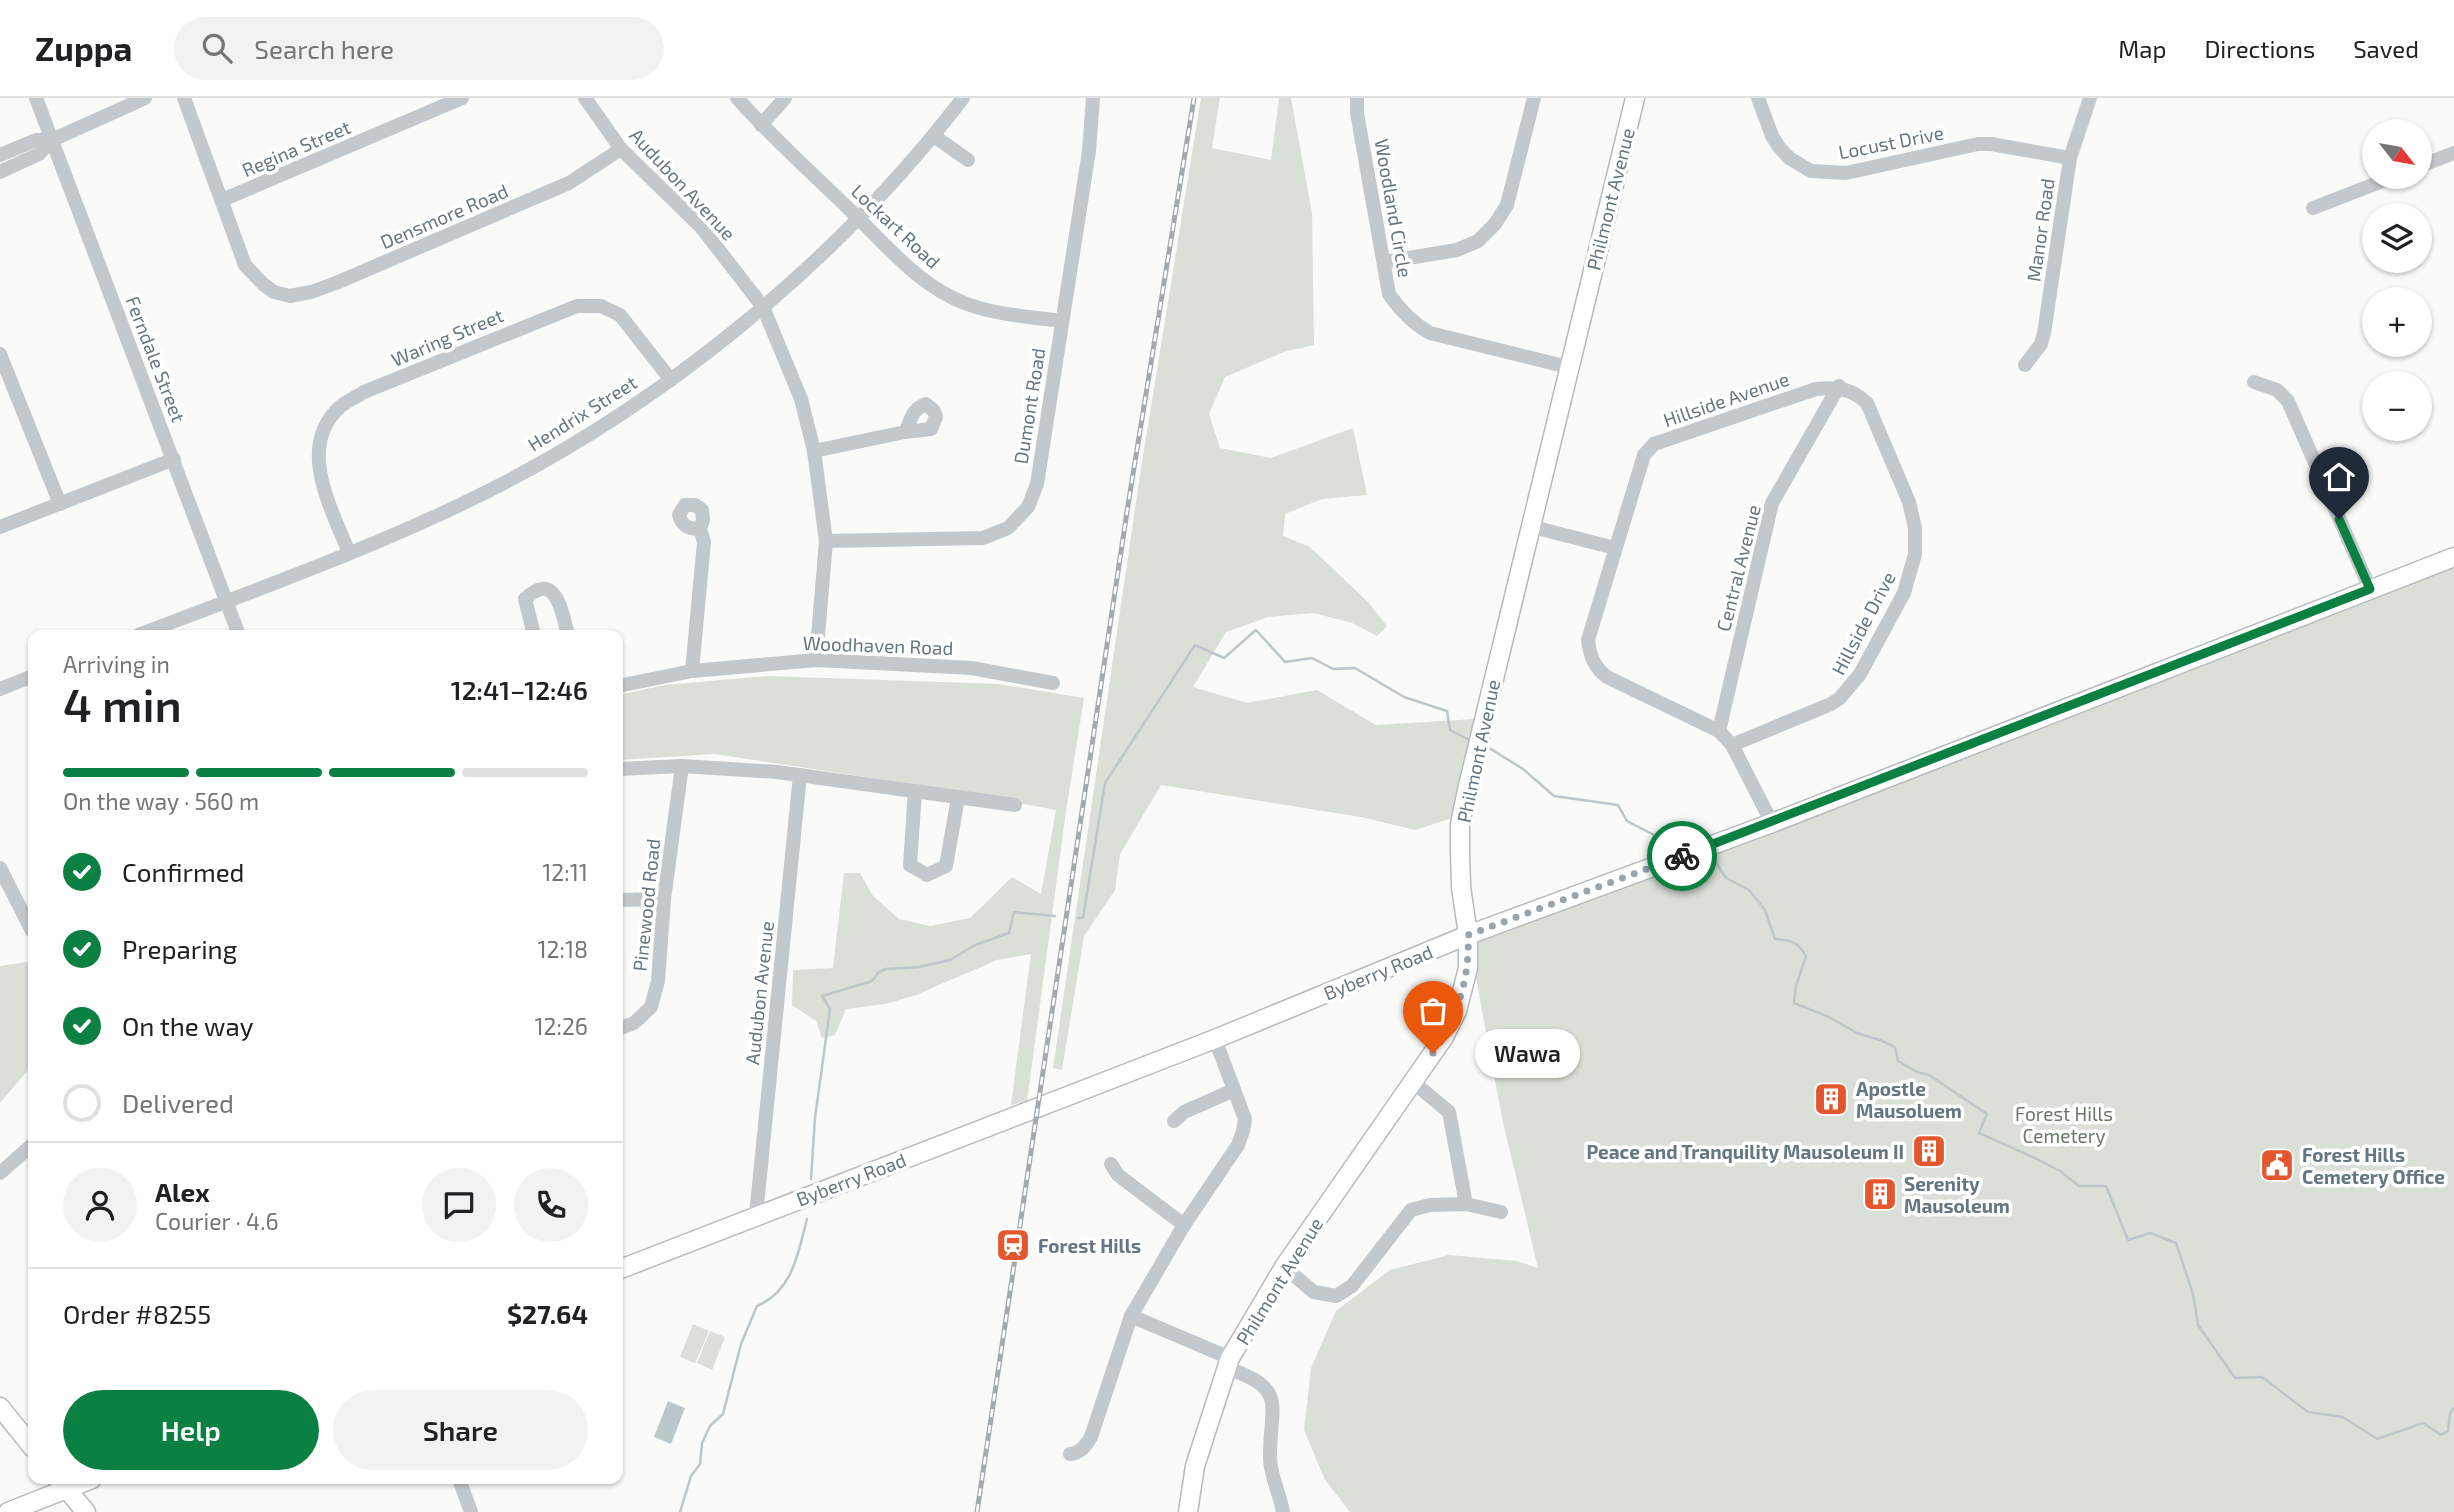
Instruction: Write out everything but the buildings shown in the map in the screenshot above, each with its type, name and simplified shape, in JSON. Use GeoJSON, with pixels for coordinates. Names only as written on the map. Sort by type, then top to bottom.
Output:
{"type":"FeatureCollection","features":[{"type":"Feature","properties":{"kind":"main road","name":"Philmont Avenue"},"geometry":{"type":"LineString","coordinates":[[1188,1512],[1195,1466],[1228,1363],[1284,1267],[1444,1037],[1457,1011],[1468,968],[1468,935],[1461,887],[1460,824],[1635,98]]}},
{"type":"Feature","properties":{"kind":"main road","name":"Byberry Road"},"geometry":{"type":"LineString","coordinates":[[623,1268],[1215,1039],[1468,935],[1772,823],[2454,557]]}},
{"type":"Feature","properties":{"kind":"main road"},"geometry":{"type":"LineString","coordinates":[[0,1408],[28,1442]]}},
{"type":"Feature","properties":{"kind":"main road"},"geometry":{"type":"LineString","coordinates":[[8,1512],[62,1484],[86,1512]]}},
{"type":"Feature","properties":{"kind":"street","name":"Ferndale Street"},"geometry":{"type":"LineString","coordinates":[[36,98],[237,630]]}},
{"type":"Feature","properties":{"kind":"street"},"geometry":{"type":"LineString","coordinates":[[0,172],[39,154],[52,140],[145,98]]}},
{"type":"Feature","properties":{"kind":"street"},"geometry":{"type":"LineString","coordinates":[[184,98],[222,200]]}},
{"type":"Feature","properties":{"kind":"street","name":"Regina Street"},"geometry":{"type":"LineString","coordinates":[[222,200],[463,98]]}},
{"type":"Feature","properties":{"kind":"street","name":"Audubon Avenue"},"geometry":{"type":"LineString","coordinates":[[585,98],[621,149],[701,227],[762,307],[801,399],[814,451],[826,541],[816,660]]}},
{"type":"Feature","properties":{"kind":"street","name":"Lockart Road"},"geometry":{"type":"LineString","coordinates":[[737,98],[761,125],[858,218],[909,266],[943,293],[968,305],[1062,321]]}},
{"type":"Feature","properties":{"kind":"street"},"geometry":{"type":"LineString","coordinates":[[761,125],[785,98]]}},
{"type":"Feature","properties":{"kind":"street","name":"Hendrix Street"},"geometry":{"type":"LineString","coordinates":[[151,630],[349,553],[466,502],[612,421],[671,380],[762,307],[858,218],[934,136],[963,98]]}},
{"type":"Feature","properties":{"kind":"street","name":"Dumont Road"},"geometry":{"type":"LineString","coordinates":[[826,541],[983,538],[1008,528],[1028,507],[1037,484],[1089,151],[1093,98]]}},
{"type":"Feature","properties":{"kind":"street","name":"Woodland Circle"},"geometry":{"type":"LineString","coordinates":[[1357,98],[1357,113],[1389,294],[1396,305],[1418,326],[1430,332],[1569,367]]}},
{"type":"Feature","properties":{"kind":"street"},"geometry":{"type":"LineString","coordinates":[[1384,262],[1457,250],[1478,241],[1495,224],[1507,205],[1534,98]]}},
{"type":"Feature","properties":{"kind":"street","name":"Locust Drive"},"geometry":{"type":"LineString","coordinates":[[1758,98],[1772,136],[1779,147],[1789,158],[1811,171],[1846,173],[1978,144],[2070,158]]}},
{"type":"Feature","properties":{"kind":"street","name":"Manor Road"},"geometry":{"type":"LineString","coordinates":[[2025,365],[2041,344],[2044,333],[2070,158],[2090,98]]}},
{"type":"Feature","properties":{"kind":"street"},"geometry":{"type":"LineString","coordinates":[[934,136],[968,160]]}},
{"type":"Feature","properties":{"kind":"street"},"geometry":{"type":"LineString","coordinates":[[0,155],[36,140],[52,140]]}},
{"type":"Feature","properties":{"kind":"street","name":"Densmore Road"},"geometry":{"type":"LineString","coordinates":[[222,200],[245,265],[274,292],[290,296],[335,284],[569,183],[621,149]]}},
{"type":"Feature","properties":{"kind":"street"},"geometry":{"type":"LineString","coordinates":[[2432,161],[2454,153]]}},
{"type":"Feature","properties":{"kind":"street"},"geometry":{"type":"LineString","coordinates":[[2313,208],[2362,189]]}},
{"type":"Feature","properties":{"kind":"street","name":"Waring Street"},"geometry":{"type":"LineString","coordinates":[[349,553],[318,470],[324,428],[340,407],[364,392],[577,306],[601,306],[620,315],[671,380]]}},
{"type":"Feature","properties":{"kind":"street"},"geometry":{"type":"LineString","coordinates":[[0,354],[60,504]]}},
{"type":"Feature","properties":{"kind":"street"},"geometry":{"type":"LineString","coordinates":[[2254,382],[2277,390],[2288,401],[2370,589]]}},
{"type":"Feature","properties":{"kind":"street","name":"Hillside Avenue"},"geometry":{"type":"LineString","coordinates":[[1719,731],[1607,677],[1590,657],[1588,640],[1644,455],[1654,444],[1816,389],[1839,386]]}},
{"type":"Feature","properties":{"kind":"street","name":"Central Avenue"},"geometry":{"type":"LineString","coordinates":[[1719,731],[1772,503],[1839,386]]}},
{"type":"Feature","properties":{"kind":"street","name":"Hillside Drive"},"geometry":{"type":"LineString","coordinates":[[1732,745],[1831,704],[1847,691],[1860,674],[1893,614],[1911,574],[1915,554],[1915,527],[1909,502],[1867,403],[1855,393],[1839,386]]}},
{"type":"Feature","properties":{"kind":"street"},"geometry":{"type":"LineString","coordinates":[[814,451],[905,432]]}},
{"type":"Feature","properties":{"kind":"street"},"geometry":{"type":"LineString","coordinates":[[0,527],[174,459]]}},
{"type":"Feature","properties":{"kind":"street"},"geometry":{"type":"LineString","coordinates":[[1530,526],[1615,548]]}},
{"type":"Feature","properties":{"kind":"street"},"geometry":{"type":"LineString","coordinates":[[692,671],[704,542],[699,530]]}},
{"type":"Feature","properties":{"kind":"street"},"geometry":{"type":"LineString","coordinates":[[533,630],[525,599],[539,589],[548,590],[557,596],[567,630]]}},
{"type":"Feature","properties":{"kind":"street","name":"Woodhaven Road"},"geometry":{"type":"LineString","coordinates":[[623,685],[692,671],[816,660],[972,668],[1053,683]]}},
{"type":"Feature","properties":{"kind":"street"},"geometry":{"type":"LineString","coordinates":[[0,689],[28,678]]}},
{"type":"Feature","properties":{"kind":"street"},"geometry":{"type":"LineString","coordinates":[[1719,731],[1732,745],[1772,823]]}},
{"type":"Feature","properties":{"kind":"street"},"geometry":{"type":"LineString","coordinates":[[623,769],[682,766],[778,772],[1015,806]]}},
{"type":"Feature","properties":{"kind":"street","name":"Pinewood Road"},"geometry":{"type":"LineString","coordinates":[[623,1027],[634,1023],[651,1007],[659,968],[664,899],[682,766]]}},
{"type":"Feature","properties":{"kind":"street","name":"Audubon Avenue"},"geometry":{"type":"LineString","coordinates":[[756,1215],[800,775]]}},
{"type":"Feature","properties":{"kind":"street"},"geometry":{"type":"LineString","coordinates":[[915,791],[910,865],[926,875],[946,866],[958,798]]}},
{"type":"Feature","properties":{"kind":"street"},"geometry":{"type":"LineString","coordinates":[[0,868],[28,923]]}},
{"type":"Feature","properties":{"kind":"street"},"geometry":{"type":"LineString","coordinates":[[623,900],[664,899]]}},
{"type":"Feature","properties":{"kind":"street"},"geometry":{"type":"LineString","coordinates":[[1070,1454],[1084,1448],[1091,1437],[1131,1316],[1184,1225],[1238,1145],[1244,1131],[1245,1119],[1215,1039]]}},
{"type":"Feature","properties":{"kind":"street"},"geometry":{"type":"LineString","coordinates":[[1413,1082],[1449,1112],[1466,1204]]}},
{"type":"Feature","properties":{"kind":"street"},"geometry":{"type":"LineString","coordinates":[[1174,1121],[1184,1112],[1234,1090]]}},
{"type":"Feature","properties":{"kind":"street"},"geometry":{"type":"LineString","coordinates":[[0,1173],[28,1148]]}},
{"type":"Feature","properties":{"kind":"street"},"geometry":{"type":"LineString","coordinates":[[1111,1164],[1118,1175],[1184,1225]]}},
{"type":"Feature","properties":{"kind":"street"},"geometry":{"type":"LineString","coordinates":[[1284,1267],[1314,1292],[1336,1296],[1352,1286],[1411,1210],[1430,1205],[1466,1204],[1501,1213]]}},
{"type":"Feature","properties":{"kind":"street"},"geometry":{"type":"LineString","coordinates":[[1131,1316],[1228,1363],[1266,1386],[1274,1410],[1270,1463],[1283,1512]]}},
{"type":"Feature","properties":{"kind":"street"},"geometry":{"type":"LineString","coordinates":[[461,1484],[471,1512]]}},
{"type":"Feature","properties":{"kind":"green space"},"geometry":{"type":"Polygon","coordinates":[[[1201,98],[1220,98],[1212,148],[1271,160],[1279,98],[1291,98],[1312,213],[1314,345],[1284,352],[1225,377],[1209,414],[1220,448],[1271,458],[1353,428],[1367,495],[1322,499],[1285,514],[1283,536],[1310,547],[1368,602],[1387,626],[1377,636],[1352,623],[1314,613],[1268,617],[1226,632],[1193,687],[1247,703],[1317,690],[1376,725],[1475,719],[1452,818],[1415,830],[1361,817],[1161,785],[1120,854],[1115,890],[1084,936],[1062,1070],[1053,1068],[1140,475],[1201,98]]]}},
{"type":"Feature","properties":{"kind":"green space","name":"Forest Hills Cemetery"},"geometry":{"type":"Polygon","coordinates":[[[2454,559],[2454,1512],[1350,1512],[1325,1480],[1304,1430],[1311,1368],[1336,1311],[1390,1270],[1449,1255],[1517,1261],[1538,1268],[1502,1118],[1468,935],[2454,559]]]}},
{"type":"Feature","properties":{"kind":"green space"},"geometry":{"type":"Polygon","coordinates":[[[768,676],[999,684],[1084,698],[1027,1101],[1011,1105],[1031,954],[997,960],[916,995],[885,1004],[846,1009],[835,1035],[822,1038],[816,1021],[792,1005],[793,970],[833,968],[844,873],[860,873],[873,896],[899,919],[930,926],[970,918],[1012,877],[1041,894],[1056,810],[951,790],[715,754],[623,760],[623,694],[665,685],[768,676]]]}},
{"type":"Feature","properties":{"kind":"green space"},"geometry":{"type":"Polygon","coordinates":[[[28,962],[28,1070],[0,1103],[0,966],[28,962]]]}},
{"type":"Feature","properties":{"kind":"green space"},"geometry":{"type":"Polygon","coordinates":[[[693,1324],[709,1331],[695,1363],[680,1357],[693,1324]]]}},
{"type":"Feature","properties":{"kind":"green space"},"geometry":{"type":"Polygon","coordinates":[[[710,1331],[725,1337],[712,1370],[697,1363],[710,1331]]]}},
{"type":"Feature","properties":{"kind":"shaded area"},"geometry":{"type":"Polygon","coordinates":[[[668,1401],[685,1408],[671,1444],[654,1437],[668,1401]]]}},
{"type":"Feature","properties":{"kind":"waterway"},"geometry":{"type":"LineString","coordinates":[[1078,918],[1083,918],[1105,783],[1195,645],[1224,658],[1256,630],[1285,662],[1312,658],[1333,669],[1355,668],[1404,697],[1447,711],[1450,730],[1469,740]]}},
{"type":"Feature","properties":{"kind":"waterway"},"geometry":{"type":"LineString","coordinates":[[1486,746],[1523,769],[1554,796],[1618,805],[1627,821],[1658,837],[1696,836],[1702,841]]}},
{"type":"Feature","properties":{"kind":"waterway"},"geometry":{"type":"LineString","coordinates":[[1711,855],[1726,878],[1749,890],[1765,910],[1775,939],[1793,943],[1806,956],[1796,986],[1794,1003],[1829,1017],[1857,1033],[1895,1047],[1898,1061],[1917,1072],[1929,1075],[1987,1114],[1979,1133],[2060,1171],[2079,1186],[2106,1186],[2128,1240],[2150,1233],[2176,1243],[2193,1294],[2198,1325],[2235,1378],[2262,1377],[2308,1412],[2343,1417],[2377,1439],[2423,1423],[2441,1435],[2448,1431],[2450,1413],[2454,1408]]}},
{"type":"Feature","properties":{"kind":"waterway"},"geometry":{"type":"LineString","coordinates":[[811,1179],[815,1118],[830,1009],[822,996],[872,981],[879,972],[886,969],[919,967],[950,960],[975,945],[1009,933],[1014,912],[1055,916]]}},
{"type":"Feature","properties":{"kind":"waterway"},"geometry":{"type":"LineString","coordinates":[[680,1512],[691,1476],[700,1464],[702,1443],[710,1426],[723,1414],[741,1344],[757,1306],[779,1291],[786,1281],[797,1258],[807,1219]]}},
{"type":"Feature","properties":{"kind":"railway"},"geometry":{"type":"LineString","coordinates":[[977,1512],[1128,505],[1194,98]]}},
{"type":"Feature","properties":{"kind":"way so far"},"geometry":{"type":"LineString","coordinates":[[1433,1053],[1457,1011],[1468,968],[1468,935],[1682,856]]}},
{"type":"Feature","properties":{"kind":"place","name":"Wawa"},"geometry":{"type":"Point","coordinates":[1433,1053]}},
{"type":"Feature","properties":{"kind":"place","name":"Apostle Mausoluem"},"geometry":{"type":"Point","coordinates":[1831,1099]}},
{"type":"Feature","properties":{"kind":"place","name":"Peace and Tranquility Mausoleum II"},"geometry":{"type":"Point","coordinates":[1929,1151]}},
{"type":"Feature","properties":{"kind":"place","name":"Forest Hills Cemetery Office"},"geometry":{"type":"Point","coordinates":[2277,1165]}},
{"type":"Feature","properties":{"kind":"place","name":"Serenity Mausoleum"},"geometry":{"type":"Point","coordinates":[1880,1194]}},
{"type":"Feature","properties":{"kind":"place","name":"Forest Hills"},"geometry":{"type":"Point","coordinates":[1013,1245]}},
{"type":"Feature","properties":{"kind":"route"},"geometry":{"type":"LineString","coordinates":[[1682,856],[2370,589],[2339,519]]}}]}
